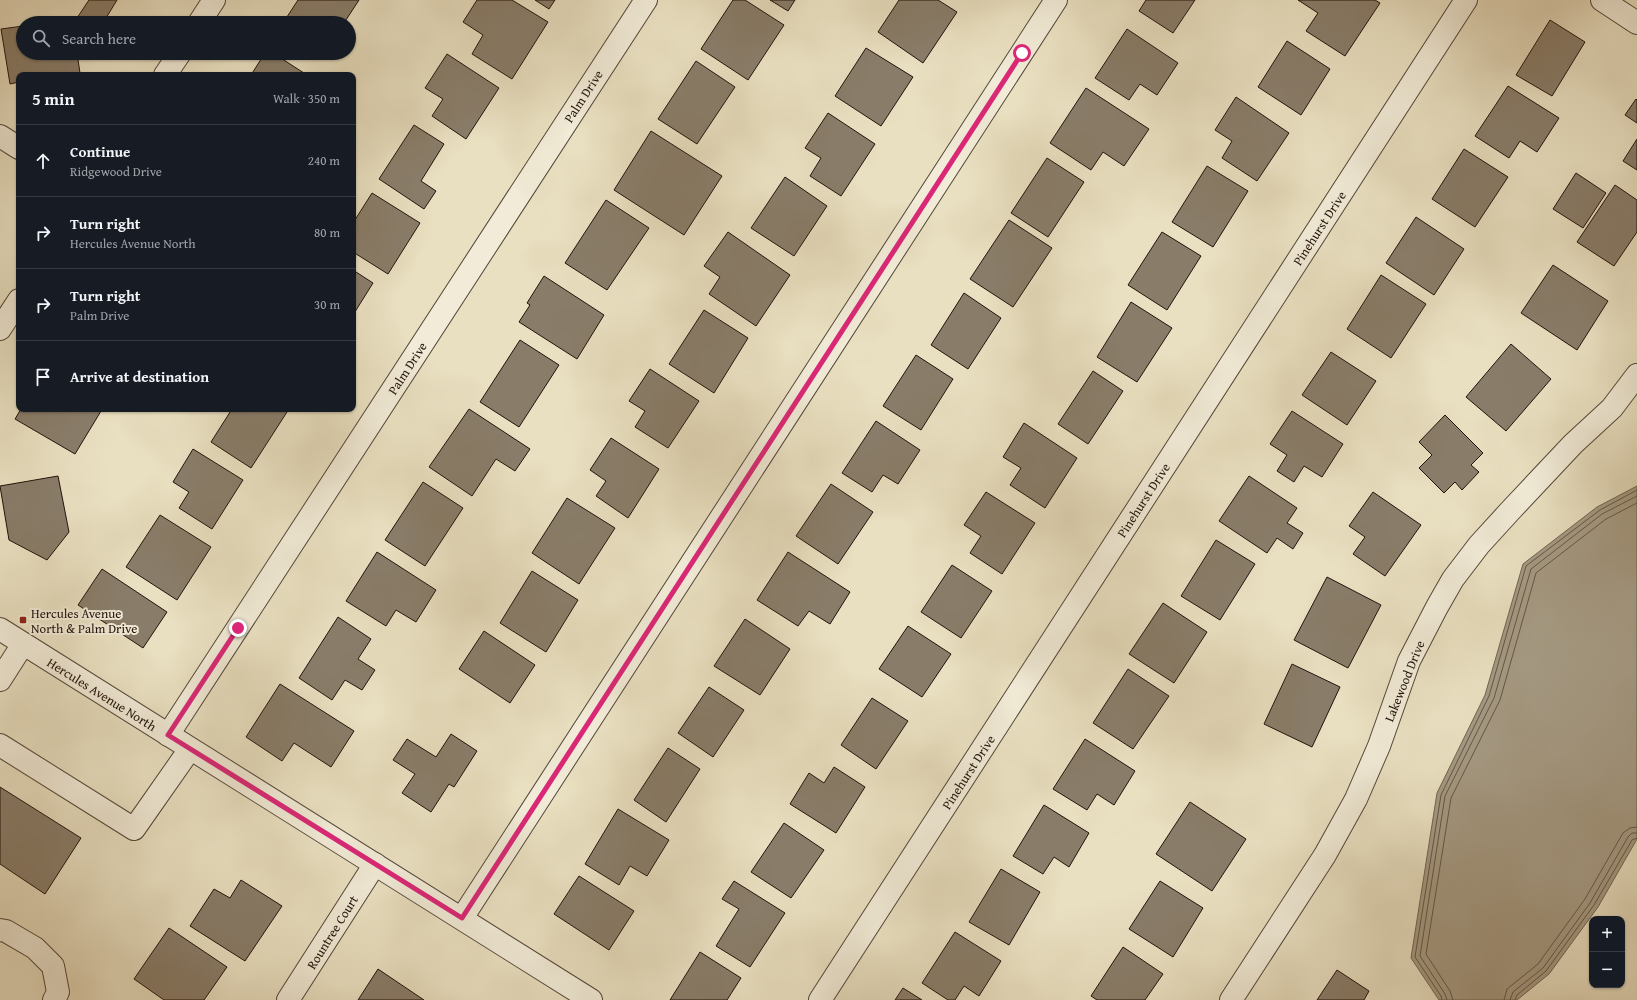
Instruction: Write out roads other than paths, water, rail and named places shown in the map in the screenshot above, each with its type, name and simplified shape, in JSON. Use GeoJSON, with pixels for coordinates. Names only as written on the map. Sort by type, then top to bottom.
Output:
{"type":"FeatureCollection","features":[{"type":"Feature","properties":{"kind":"street"},"geometry":{"type":"LineString","coordinates":[[204,16],[214,0]]}},
{"type":"Feature","properties":{"kind":"street","name":"Palm Drive"},"geometry":{"type":"LineString","coordinates":[[168,735],[646,0]]}},
{"type":"Feature","properties":{"kind":"street"},"geometry":{"type":"LineString","coordinates":[[462,918],[1056,0]]}},
{"type":"Feature","properties":{"kind":"street","name":"Pinehurst Drive"},"geometry":{"type":"LineString","coordinates":[[820,1000],[1466,0]]}},
{"type":"Feature","properties":{"kind":"street"},"geometry":{"type":"LineString","coordinates":[[1602,0],[1637,23]]}},
{"type":"Feature","properties":{"kind":"street"},"geometry":{"type":"LineString","coordinates":[[168,72],[176,60]]}},
{"type":"Feature","properties":{"kind":"street"},"geometry":{"type":"LineString","coordinates":[[0,136],[16,146]]}},
{"type":"Feature","properties":{"kind":"street"},"geometry":{"type":"LineString","coordinates":[[0,329],[16,305]]}},
{"type":"Feature","properties":{"kind":"street","name":"Lakewood Drive"},"geometry":{"type":"LineString","coordinates":[[1231,1000],[1325,855],[1356,799],[1378,746],[1409,661],[1453,579],[1479,545],[1500,522],[1573,444],[1612,408],[1637,375]]}},
{"type":"Feature","properties":{"kind":"street","name":"Hercules Avenue North"},"geometry":{"type":"LineString","coordinates":[[0,630],[591,1000]]}},
{"type":"Feature","properties":{"kind":"street"},"geometry":{"type":"LineString","coordinates":[[0,680],[23,644]]}},
{"type":"Feature","properties":{"kind":"street"},"geometry":{"type":"LineString","coordinates":[[0,744],[134,829],[190,749]]}},
{"type":"Feature","properties":{"kind":"street","name":"Rountree Court"},"geometry":{"type":"LineString","coordinates":[[288,1000],[375,864]]}},
{"type":"Feature","properties":{"kind":"street"},"geometry":{"type":"LineString","coordinates":[[0,930],[6,931],[35,948],[53,966],[58,992],[54,1000]]}},
{"type":"Feature","properties":{"kind":"water"},"geometry":{"type":"Polygon","coordinates":[[[1637,486],[1637,839],[1598,907],[1591,916],[1589,916],[1589,919],[1549,974],[1517,1000],[1439,1000],[1411,958],[1437,793],[1485,695],[1523,564],[1597,507],[1637,486]]]}},
{"type":"Feature","properties":{"kind":"place","name":"Hercules Avenue North & Palm Drive"},"geometry":{"type":"Point","coordinates":[23,620]}}]}
